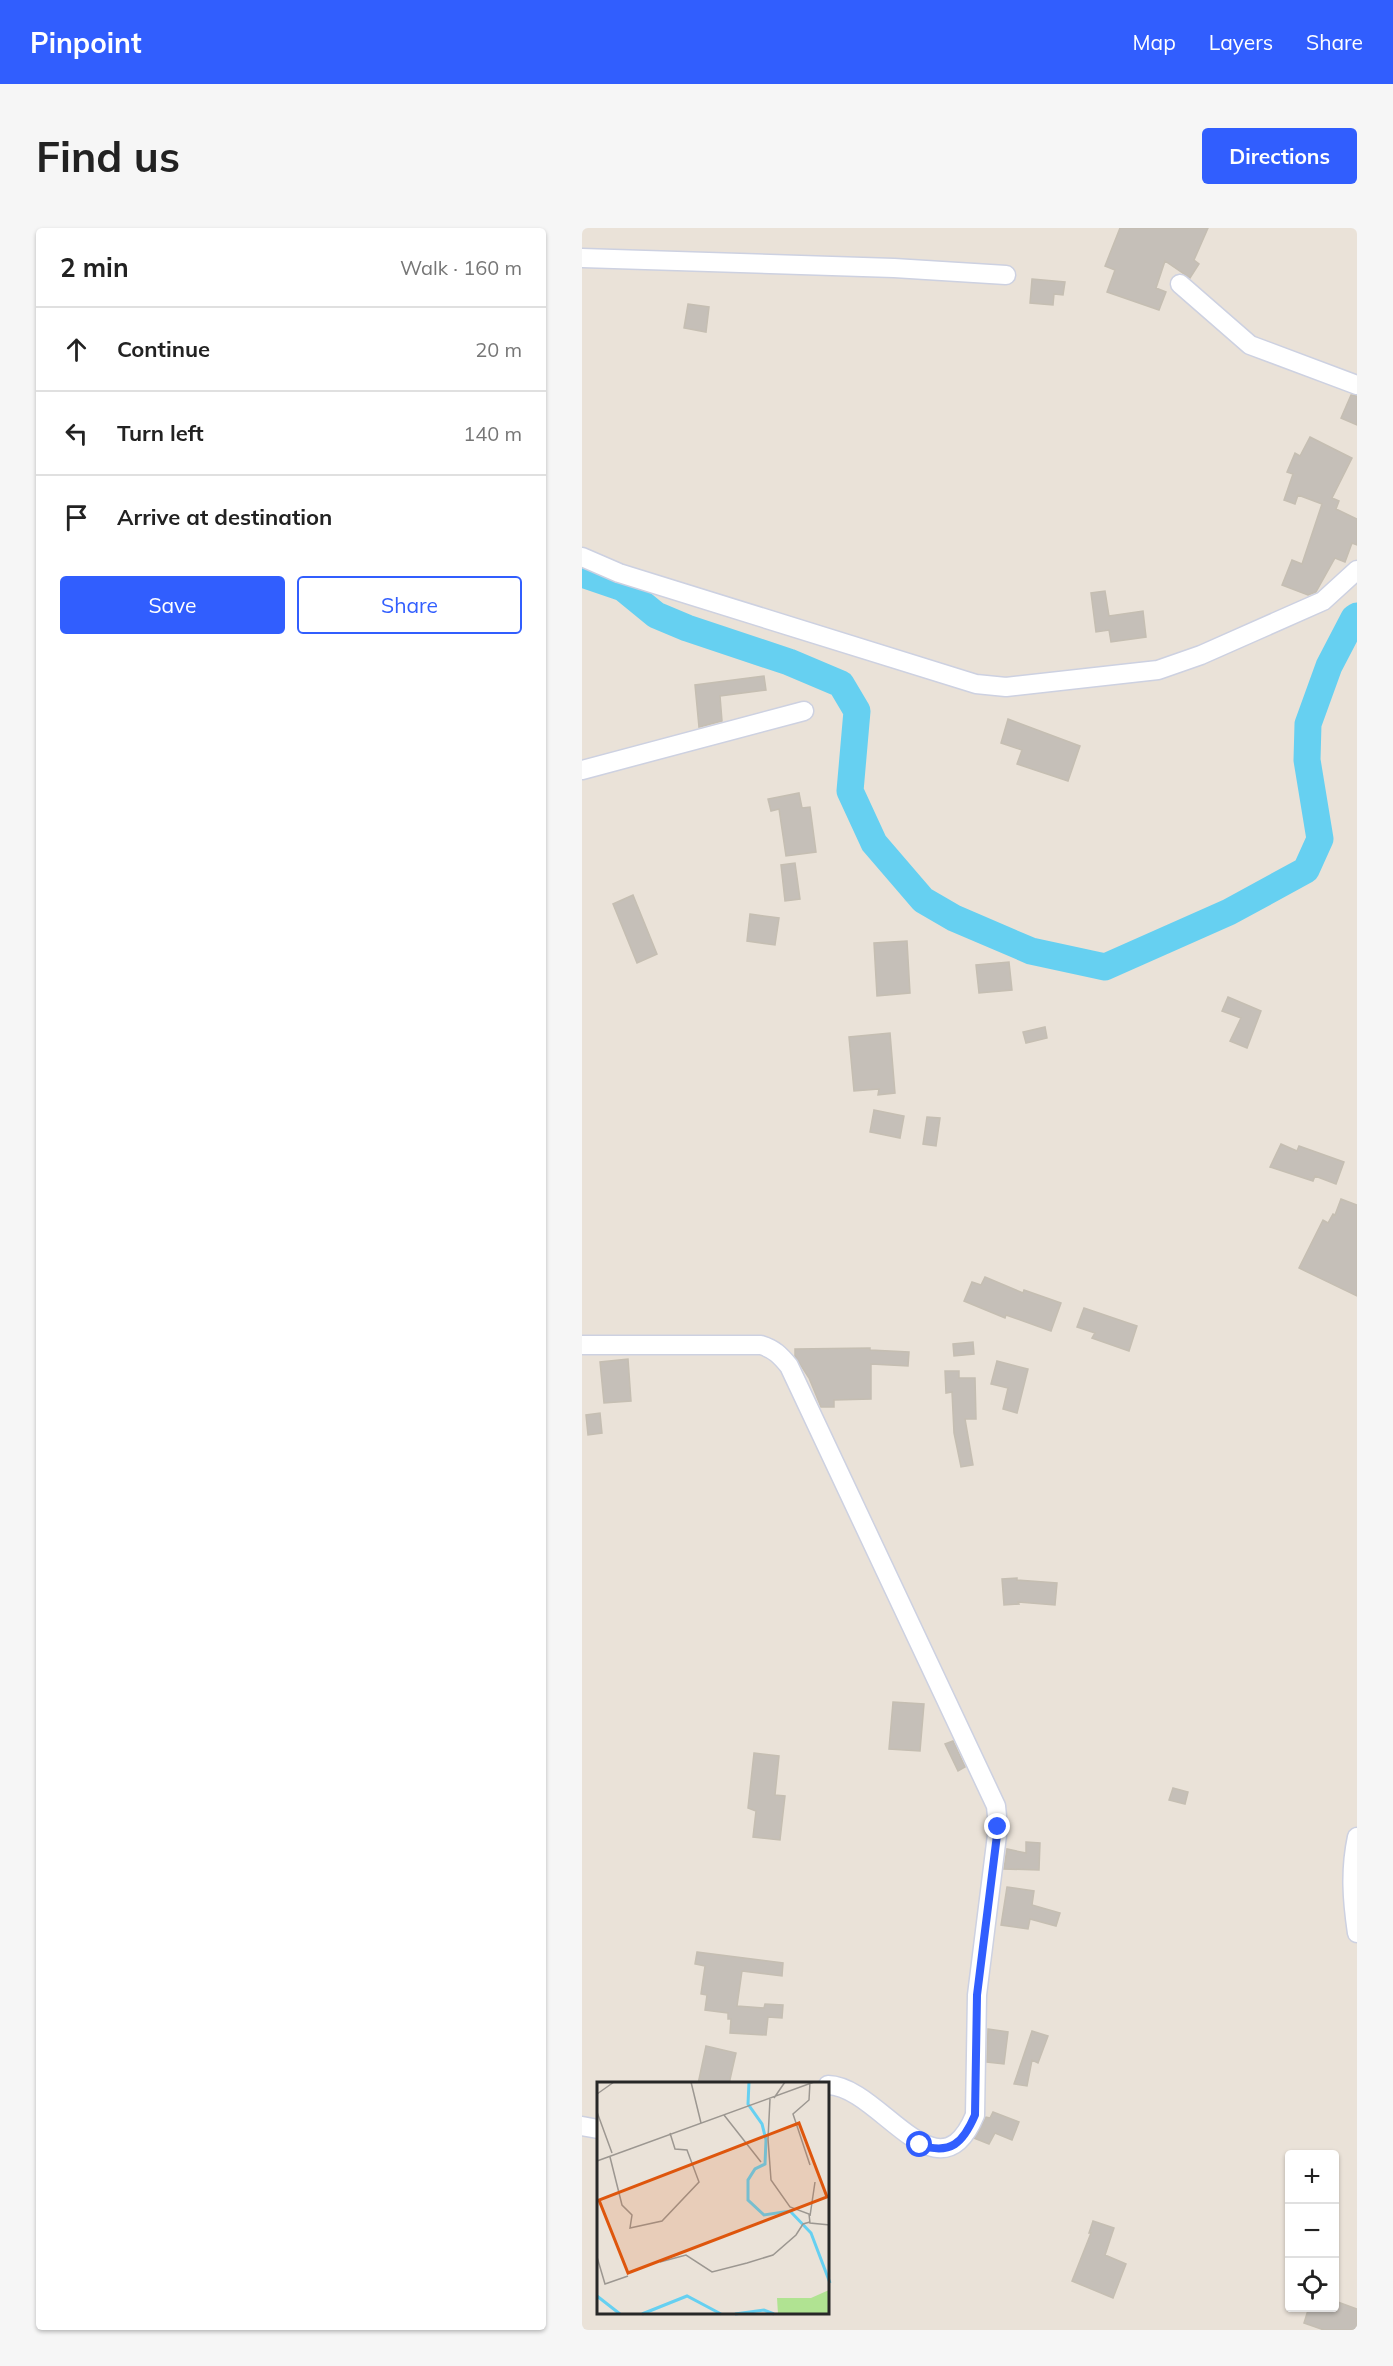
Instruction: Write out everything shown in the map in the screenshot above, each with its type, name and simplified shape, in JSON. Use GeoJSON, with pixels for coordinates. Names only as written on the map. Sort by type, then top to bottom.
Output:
{"type":"FeatureCollection","features":[{"type":"Feature","properties":{"kind":"street"},"geometry":{"type":"LineString","coordinates":[[582,258],[894,268],[1006,275]]}},
{"type":"Feature","properties":{"kind":"street"},"geometry":{"type":"LineString","coordinates":[[1180,284],[1250,345],[1357,385]]}},
{"type":"Feature","properties":{"kind":"street"},"geometry":{"type":"LineString","coordinates":[[582,557],[619,573],[976,684],[1006,687],[1158,670],[1201,655],[1323,601],[1357,570]]}},
{"type":"Feature","properties":{"kind":"street"},"geometry":{"type":"LineString","coordinates":[[582,770],[804,711]]}},
{"type":"Feature","properties":{"kind":"street"},"geometry":{"type":"LineString","coordinates":[[582,1345],[761,1345],[773,1349],[781,1356],[794,1377],[996,1806],[998,1827],[977,1995],[975,2115],[967,2133],[959,2142],[945,2148],[934,2149],[920,2145],[858,2094],[837,2085],[830,2085]]}},
{"type":"Feature","properties":{"kind":"street"},"geometry":{"type":"LineString","coordinates":[[1357,1837],[1351,1866],[1352,1903],[1357,1933]]}},
{"type":"Feature","properties":{"kind":"street"},"geometry":{"type":"LineString","coordinates":[[582,2126],[597,2129]]}},
{"type":"Feature","properties":{"kind":"building"},"geometry":{"type":"Polygon","coordinates":[[[1120,228],[1208,228],[1194,260],[1199,264],[1190,278],[1165,261],[1156,288],[1166,292],[1159,310],[1107,292],[1115,270],[1105,266],[1120,228]]]}},
{"type":"Feature","properties":{"kind":"building"},"geometry":{"type":"Polygon","coordinates":[[[1032,279],[1065,282],[1063,295],[1054,294],[1053,305],[1030,303],[1032,279]]]}},
{"type":"Feature","properties":{"kind":"building"},"geometry":{"type":"Polygon","coordinates":[[[688,304],[709,307],[706,332],[684,328],[688,304]]]}},
{"type":"Feature","properties":{"kind":"building"},"geometry":{"type":"Polygon","coordinates":[[[1351,395],[1357,396],[1357,425],[1341,418],[1351,395]]]}},
{"type":"Feature","properties":{"kind":"building"},"geometry":{"type":"Polygon","coordinates":[[[1310,437],[1352,458],[1332,498],[1339,501],[1336,509],[1357,519],[1357,545],[1352,543],[1345,562],[1335,558],[1316,592],[1308,595],[1282,585],[1292,560],[1302,564],[1322,504],[1298,495],[1295,504],[1284,500],[1293,474],[1287,472],[1295,453],[1300,456],[1310,437]]]}},
{"type":"Feature","properties":{"kind":"building"},"geometry":{"type":"Polygon","coordinates":[[[1105,591],[1109,616],[1143,611],[1146,637],[1111,642],[1109,630],[1096,632],[1091,593],[1105,591]]]}},
{"type":"Feature","properties":{"kind":"building"},"geometry":{"type":"Polygon","coordinates":[[[764,676],[766,690],[720,696],[722,721],[699,727],[695,685],[764,676]]]}},
{"type":"Feature","properties":{"kind":"building"},"geometry":{"type":"Polygon","coordinates":[[[1008,719],[1080,746],[1068,781],[1017,764],[1022,750],[1001,743],[1008,719]]]}},
{"type":"Feature","properties":{"kind":"building"},"geometry":{"type":"Polygon","coordinates":[[[799,793],[802,808],[810,807],[816,852],[786,856],[779,809],[771,811],[768,799],[799,793]]]}},
{"type":"Feature","properties":{"kind":"building"},"geometry":{"type":"Polygon","coordinates":[[[795,863],[800,899],[785,901],[781,865],[795,863]]]}},
{"type":"Feature","properties":{"kind":"building"},"geometry":{"type":"Polygon","coordinates":[[[633,895],[657,954],[637,963],[613,904],[633,895]]]}},
{"type":"Feature","properties":{"kind":"building"},"geometry":{"type":"Polygon","coordinates":[[[750,914],[779,918],[775,945],[747,941],[750,914]]]}},
{"type":"Feature","properties":{"kind":"building"},"geometry":{"type":"Polygon","coordinates":[[[907,941],[910,993],[877,996],[874,943],[907,941]]]}},
{"type":"Feature","properties":{"kind":"building"},"geometry":{"type":"Polygon","coordinates":[[[1009,962],[1012,990],[979,993],[976,965],[1009,962]]]}},
{"type":"Feature","properties":{"kind":"building"},"geometry":{"type":"Polygon","coordinates":[[[1228,997],[1261,1011],[1247,1048],[1230,1041],[1241,1018],[1222,1011],[1228,997]]]}},
{"type":"Feature","properties":{"kind":"building"},"geometry":{"type":"Polygon","coordinates":[[[1045,1027],[1047,1038],[1026,1043],[1023,1032],[1045,1027]]]}},
{"type":"Feature","properties":{"kind":"building"},"geometry":{"type":"Polygon","coordinates":[[[890,1033],[895,1093],[878,1095],[879,1089],[854,1091],[849,1037],[890,1033]]]}},
{"type":"Feature","properties":{"kind":"building"},"geometry":{"type":"Polygon","coordinates":[[[874,1110],[904,1116],[900,1138],[870,1132],[874,1110]]]}},
{"type":"Feature","properties":{"kind":"building"},"geometry":{"type":"Polygon","coordinates":[[[927,1117],[940,1118],[936,1146],[923,1144],[927,1117]]]}},
{"type":"Feature","properties":{"kind":"building"},"geometry":{"type":"Polygon","coordinates":[[[1281,1144],[1297,1151],[1299,1146],[1344,1162],[1336,1184],[1315,1176],[1313,1181],[1270,1167],[1281,1144]]]}},
{"type":"Feature","properties":{"kind":"building"},"geometry":{"type":"Polygon","coordinates":[[[1341,1199],[1357,1205],[1357,1296],[1299,1268],[1323,1220],[1328,1223],[1333,1214],[1335,1215],[1341,1199]]]}},
{"type":"Feature","properties":{"kind":"building"},"geometry":{"type":"Polygon","coordinates":[[[985,1277],[1023,1293],[1024,1290],[1061,1303],[1051,1331],[1006,1315],[1005,1318],[964,1301],[972,1282],[981,1285],[985,1277]]]}},
{"type":"Feature","properties":{"kind":"building"},"geometry":{"type":"Polygon","coordinates":[[[1084,1308],[1137,1326],[1129,1351],[1092,1338],[1095,1333],[1077,1327],[1084,1308]]]}},
{"type":"Feature","properties":{"kind":"building"},"geometry":{"type":"Polygon","coordinates":[[[973,1342],[974,1354],[954,1356],[953,1344],[973,1342]]]}},
{"type":"Feature","properties":{"kind":"building"},"geometry":{"type":"Polygon","coordinates":[[[870,1348],[870,1350],[909,1352],[908,1366],[871,1364],[871,1399],[834,1400],[834,1407],[821,1407],[809,1378],[795,1356],[795,1349],[870,1348]]]}},
{"type":"Feature","properties":{"kind":"building"},"geometry":{"type":"Polygon","coordinates":[[[628,1359],[631,1401],[604,1403],[600,1362],[628,1359]]]}},
{"type":"Feature","properties":{"kind":"building"},"geometry":{"type":"Polygon","coordinates":[[[997,1361],[1028,1369],[1017,1413],[1003,1409],[1008,1388],[991,1384],[997,1361]]]}},
{"type":"Feature","properties":{"kind":"building"},"geometry":{"type":"Polygon","coordinates":[[[945,1371],[959,1371],[959,1378],[975,1378],[976,1419],[965,1419],[973,1465],[961,1467],[954,1433],[952,1392],[946,1393],[945,1371]]]}},
{"type":"Feature","properties":{"kind":"building"},"geometry":{"type":"Polygon","coordinates":[[[600,1413],[602,1433],[588,1435],[586,1415],[600,1413]]]}},
{"type":"Feature","properties":{"kind":"building"},"geometry":{"type":"Polygon","coordinates":[[[1017,1578],[1017,1580],[1057,1583],[1055,1605],[1018,1602],[1019,1604],[1004,1605],[1002,1579],[1017,1578]]]}},
{"type":"Feature","properties":{"kind":"building"},"geometry":{"type":"Polygon","coordinates":[[[893,1702],[924,1704],[920,1751],[889,1749],[893,1702]]]}},
{"type":"Feature","properties":{"kind":"building"},"geometry":{"type":"Polygon","coordinates":[[[953,1741],[965,1767],[958,1771],[945,1744],[953,1741]]]}},
{"type":"Feature","properties":{"kind":"building"},"geometry":{"type":"Polygon","coordinates":[[[754,1753],[779,1756],[775,1795],[785,1796],[780,1840],[753,1837],[756,1811],[748,1808],[754,1753]]]}},
{"type":"Feature","properties":{"kind":"building"},"geometry":{"type":"Polygon","coordinates":[[[1173,1788],[1188,1792],[1185,1804],[1169,1800],[1173,1788]]]}},
{"type":"Feature","properties":{"kind":"building"},"geometry":{"type":"Polygon","coordinates":[[[1026,1842],[1040,1843],[1039,1870],[1004,1869],[1007,1849],[1026,1853],[1026,1842]]]}},
{"type":"Feature","properties":{"kind":"building"},"geometry":{"type":"Polygon","coordinates":[[[1007,1887],[1034,1891],[1032,1905],[1060,1913],[1056,1926],[1030,1919],[1028,1929],[1001,1925],[1007,1887]]]}},
{"type":"Feature","properties":{"kind":"building"},"geometry":{"type":"Polygon","coordinates":[[[697,1952],[783,1963],[782,1976],[742,1971],[737,2006],[764,2008],[765,2004],[783,2005],[782,2018],[768,2017],[766,2035],[730,2033],[731,2019],[728,2019],[728,2013],[705,2010],[707,1995],[701,1994],[705,1966],[695,1964],[697,1952]]]}},
{"type":"Feature","properties":{"kind":"building"},"geometry":{"type":"Polygon","coordinates":[[[988,2029],[1008,2032],[1004,2064],[987,2062],[988,2029]]]}},
{"type":"Feature","properties":{"kind":"building"},"geometry":{"type":"Polygon","coordinates":[[[1032,2031],[1048,2036],[1038,2063],[1032,2060],[1027,2086],[1014,2084],[1032,2031]]]}},
{"type":"Feature","properties":{"kind":"building"},"geometry":{"type":"Polygon","coordinates":[[[706,2046],[736,2053],[729,2082],[698,2082],[706,2046]]]}},
{"type":"Feature","properties":{"kind":"building"},"geometry":{"type":"Polygon","coordinates":[[[993,2112],[1019,2122],[1012,2140],[995,2133],[989,2144],[974,2138],[986,2117],[990,2118],[993,2112]]]}},
{"type":"Feature","properties":{"kind":"building"},"geometry":{"type":"Polygon","coordinates":[[[1093,2221],[1114,2228],[1105,2255],[1126,2264],[1113,2298],[1072,2281],[1091,2233],[1089,2233],[1093,2221]]]}},
{"type":"Feature","properties":{"kind":"building"},"geometry":{"type":"Polygon","coordinates":[[[1339,2302],[1357,2309],[1357,2330],[1324,2330],[1304,2323],[1307,2312],[1339,2312],[1339,2302]]]}},
{"type":"Feature","properties":{"kind":"waterway"},"geometry":{"type":"LineString","coordinates":[[582,574],[623,588],[656,615],[687,628],[789,662],[841,684],[857,711],[850,791],[874,843],[923,900],[954,918],[1031,951],[1105,967],[1229,912],[1306,870],[1320,839],[1307,760],[1308,724],[1329,666],[1357,616]]}},
{"type":"Feature","properties":{"kind":"route"},"geometry":{"type":"LineString","coordinates":[[920,2145],[934,2149],[945,2148],[959,2142],[967,2133],[975,2115],[977,1995],[998,1827]]}}]}
